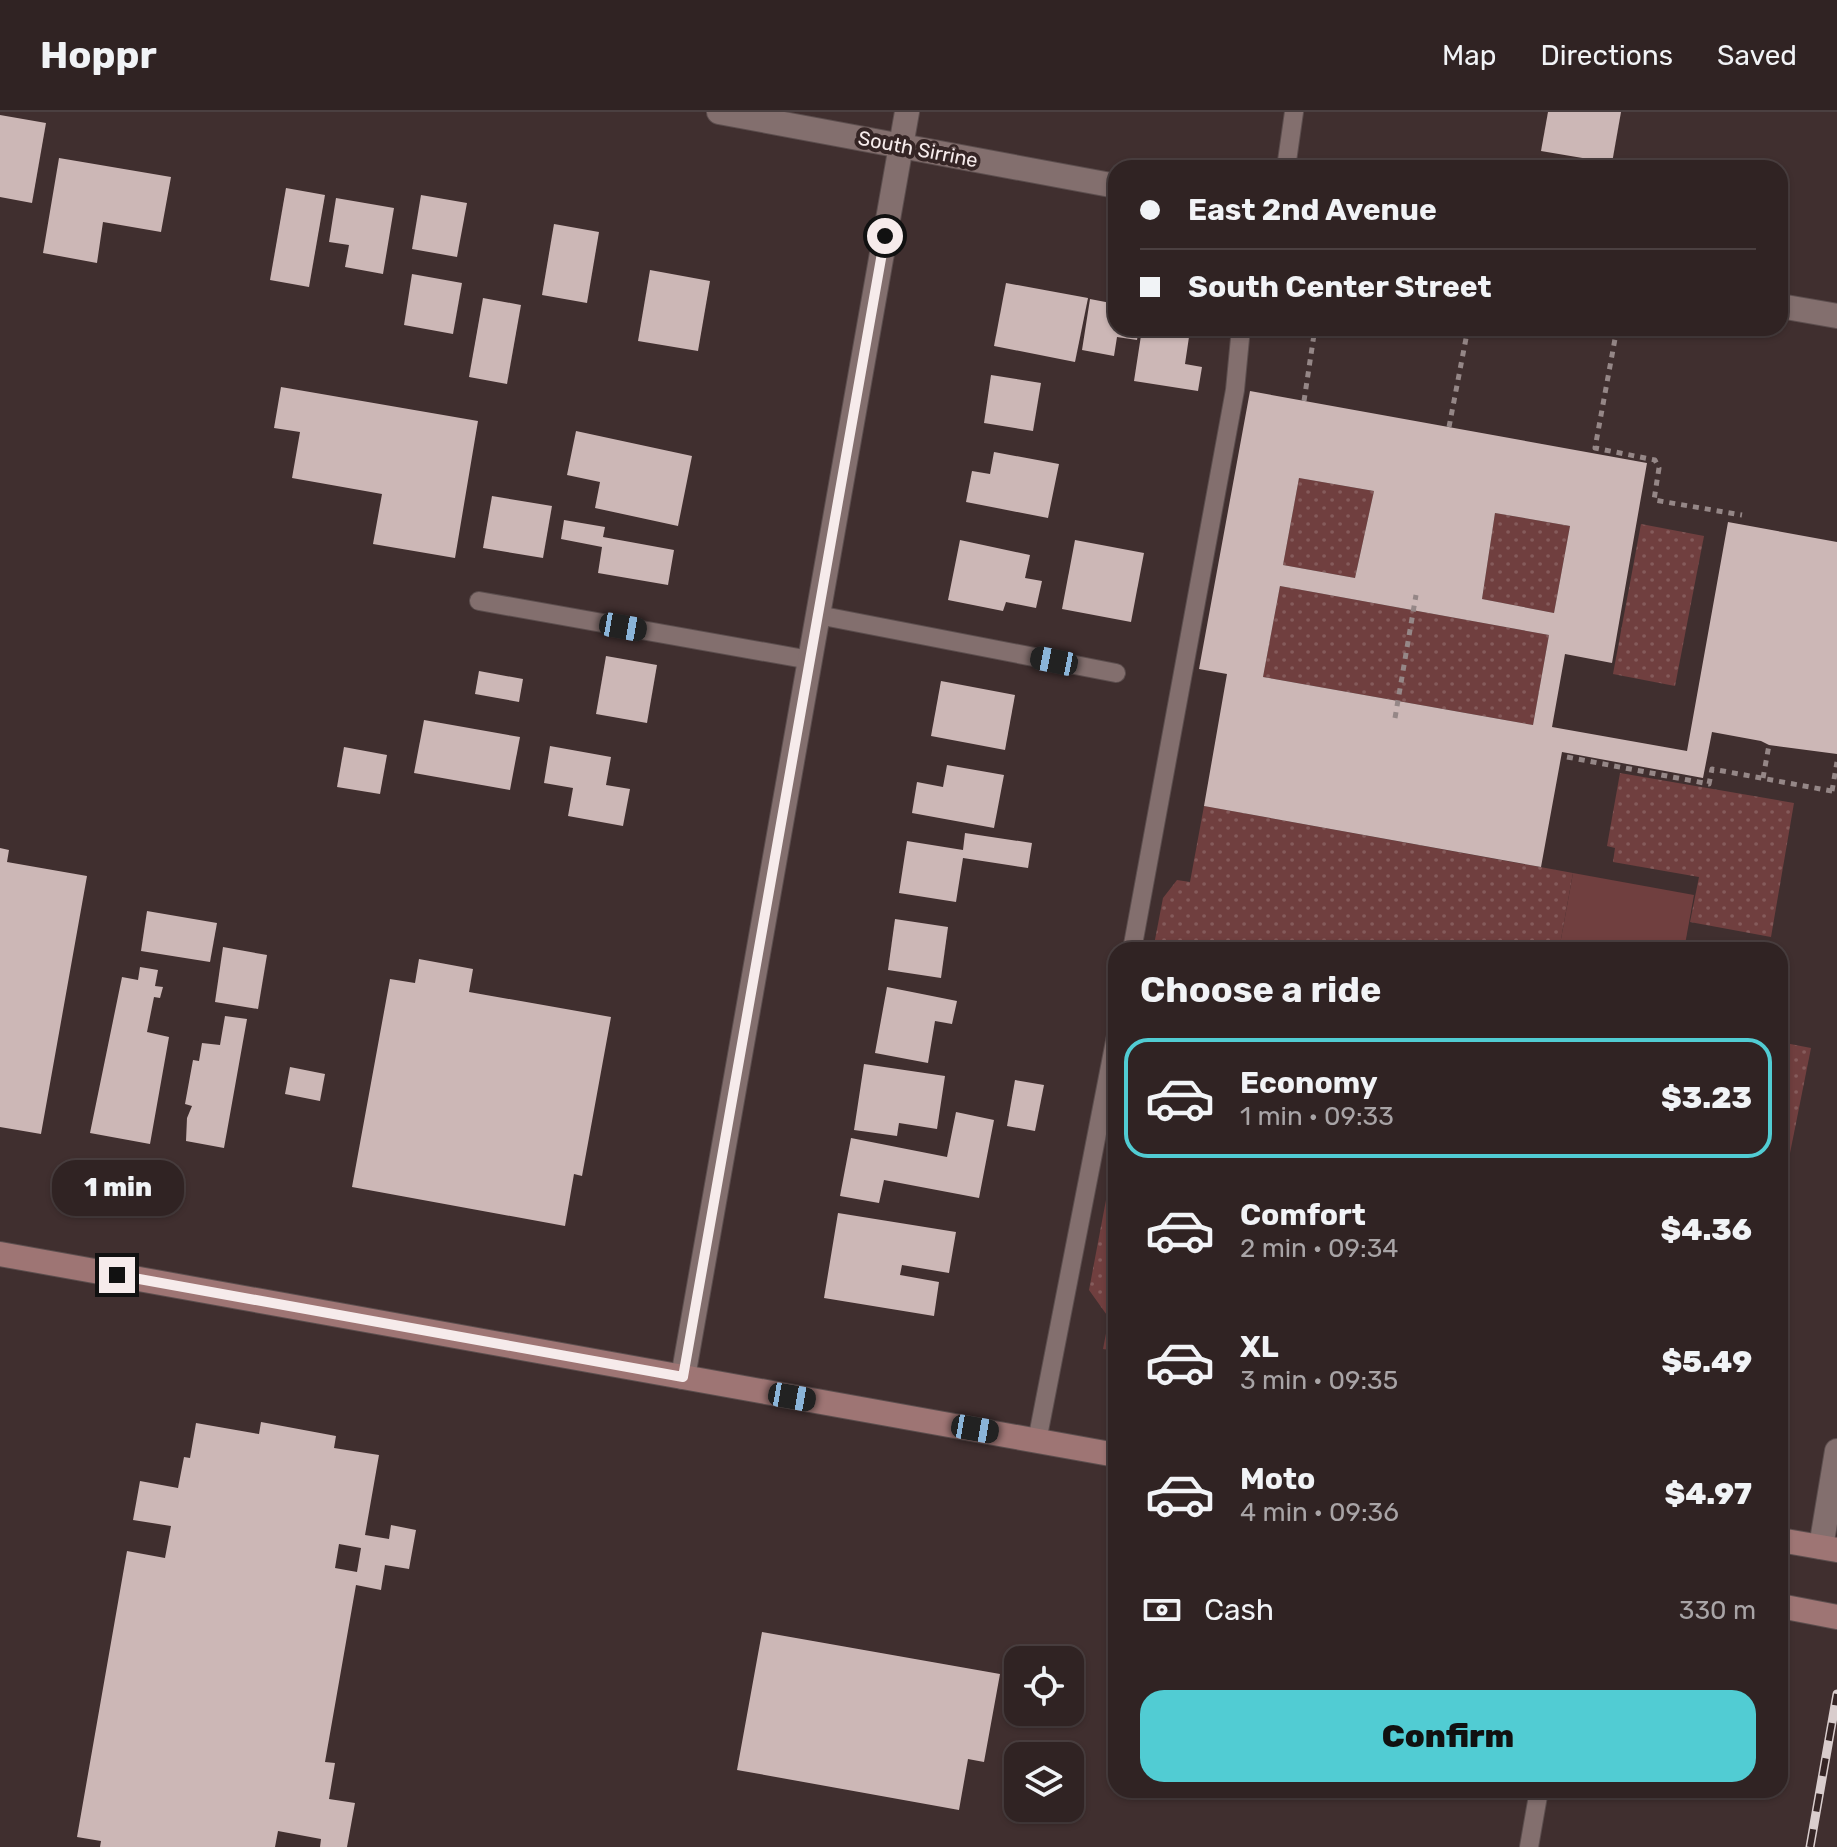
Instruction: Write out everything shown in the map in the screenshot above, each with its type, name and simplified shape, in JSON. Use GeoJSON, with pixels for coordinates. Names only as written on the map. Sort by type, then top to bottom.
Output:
{"type":"FeatureCollection","features":[{"type":"Feature","properties":{"kind":"street","name":"South Sirrine"},"geometry":{"type":"LineString","coordinates":[[719,112],[1108,185]]}},
{"type":"Feature","properties":{"kind":"street"},"geometry":{"type":"LineString","coordinates":[[683,1377],[907,112]]}},
{"type":"Feature","properties":{"kind":"street"},"geometry":{"type":"LineString","coordinates":[[1788,307],[1837,316]]}},
{"type":"Feature","properties":{"kind":"street"},"geometry":{"type":"LineString","coordinates":[[0,1254],[1108,1454]]}},
{"type":"Feature","properties":{"kind":"street"},"geometry":{"type":"LineString","coordinates":[[1788,1541],[1829,1548],[1837,1451]]}},
{"type":"Feature","properties":{"kind":"street"},"geometry":{"type":"LineString","coordinates":[[1788,1608],[1837,1617]]}},
{"type":"Feature","properties":{"kind":"lane"},"geometry":{"type":"LineString","coordinates":[[1287,160],[1294,112]]}},
{"type":"Feature","properties":{"kind":"lane"},"geometry":{"type":"LineString","coordinates":[[1133,942],[1235,390],[1240,336]]}},
{"type":"Feature","properties":{"kind":"lane"},"geometry":{"type":"LineString","coordinates":[[479,601],[810,660]]}},
{"type":"Feature","properties":{"kind":"lane"},"geometry":{"type":"LineString","coordinates":[[818,615],[1116,673]]}},
{"type":"Feature","properties":{"kind":"lane"},"geometry":{"type":"LineString","coordinates":[[1037,1441],[1108,1077]]}},
{"type":"Feature","properties":{"kind":"lane"},"geometry":{"type":"LineString","coordinates":[[1529,1847],[1538,1798]]}},
{"type":"Feature","properties":{"kind":"path"},"geometry":{"type":"LineString","coordinates":[[1304,401],[1314,336]]}},
{"type":"Feature","properties":{"kind":"path"},"geometry":{"type":"LineString","coordinates":[[1449,427],[1466,336]]}},
{"type":"Feature","properties":{"kind":"path"},"geometry":{"type":"LineString","coordinates":[[1616,336],[1595,451],[1655,460],[1659,468],[1654,500],[1742,515]]}},
{"type":"Feature","properties":{"kind":"path"},"geometry":{"type":"LineString","coordinates":[[1395,718],[1416,595]]}},
{"type":"Feature","properties":{"kind":"path"},"geometry":{"type":"LineString","coordinates":[[1763,778],[1769,745]]}},
{"type":"Feature","properties":{"kind":"path"},"geometry":{"type":"LineString","coordinates":[[1567,757],[1709,784],[1712,769],[1834,791],[1837,762]]}},
{"type":"Feature","properties":{"kind":"shaded area"},"geometry":{"type":"Polygon","coordinates":[[[1299,478],[1374,491],[1355,578],[1283,565],[1299,478]]]}},
{"type":"Feature","properties":{"kind":"shaded area"},"geometry":{"type":"Polygon","coordinates":[[[1495,513],[1570,526],[1554,613],[1482,599],[1495,513]]]}},
{"type":"Feature","properties":{"kind":"shaded area"},"geometry":{"type":"Polygon","coordinates":[[[1641,524],[1704,536],[1675,686],[1613,674],[1641,524]]]}},
{"type":"Feature","properties":{"kind":"shaded area"},"geometry":{"type":"Polygon","coordinates":[[[1280,586],[1549,635],[1533,725],[1263,677],[1280,586]]]}},
{"type":"Feature","properties":{"kind":"shaded area"},"geometry":{"type":"Polygon","coordinates":[[[1620,773],[1794,803],[1771,937],[1690,922],[1699,877],[1613,862],[1615,848],[1607,846],[1620,773]]]}},
{"type":"Feature","properties":{"kind":"shaded area"},"geometry":{"type":"Polygon","coordinates":[[[1204,806],[1573,873],[1560,942],[1155,942],[1163,898],[1177,880],[1190,882],[1204,806]]]}},
{"type":"Feature","properties":{"kind":"shaded area"},"geometry":{"type":"Polygon","coordinates":[[[1573,873],[1694,895],[1685,942],[1560,942],[1573,873]]]}},
{"type":"Feature","properties":{"kind":"shaded area"},"geometry":{"type":"Polygon","coordinates":[[[1788,1044],[1811,1048],[1788,1163],[1788,1044]]]}},
{"type":"Feature","properties":{"kind":"shaded area"},"geometry":{"type":"Polygon","coordinates":[[[1108,1189],[1108,1317],[1089,1290],[1108,1189]]]}},
{"type":"Feature","properties":{"kind":"shaded area"},"geometry":{"type":"Polygon","coordinates":[[[1108,1323],[1108,1350],[1103,1349],[1108,1323]]]}},
{"type":"Feature","properties":{"kind":"building"},"geometry":{"type":"Polygon","coordinates":[[[1548,112],[1621,112],[1613,160],[1541,151],[1548,112]]]}},
{"type":"Feature","properties":{"kind":"building"},"geometry":{"type":"Polygon","coordinates":[[[0,115],[46,123],[32,203],[0,197],[0,115]]]}},
{"type":"Feature","properties":{"kind":"building"},"geometry":{"type":"Polygon","coordinates":[[[59,158],[171,177],[161,232],[103,222],[97,263],[43,253],[59,158]]]}},
{"type":"Feature","properties":{"kind":"building"},"geometry":{"type":"Polygon","coordinates":[[[286,188],[325,195],[309,287],[270,280],[286,188]]]}},
{"type":"Feature","properties":{"kind":"building"},"geometry":{"type":"Polygon","coordinates":[[[421,195],[467,203],[457,257],[412,249],[421,195]]]}},
{"type":"Feature","properties":{"kind":"building"},"geometry":{"type":"Polygon","coordinates":[[[336,198],[394,208],[383,274],[345,267],[349,245],[329,242],[336,198]]]}},
{"type":"Feature","properties":{"kind":"building"},"geometry":{"type":"Polygon","coordinates":[[[554,224],[599,232],[587,303],[542,295],[554,224]]]}},
{"type":"Feature","properties":{"kind":"building"},"geometry":{"type":"Polygon","coordinates":[[[650,270],[710,281],[698,351],[638,341],[650,270]]]}},
{"type":"Feature","properties":{"kind":"building"},"geometry":{"type":"Polygon","coordinates":[[[412,274],[462,283],[453,334],[404,325],[412,274]]]}},
{"type":"Feature","properties":{"kind":"building"},"geometry":{"type":"Polygon","coordinates":[[[1006,283],[1088,298],[1075,362],[994,346],[1006,283]]]}},
{"type":"Feature","properties":{"kind":"building"},"geometry":{"type":"Polygon","coordinates":[[[483,298],[521,305],[507,384],[469,377],[483,298]]]}},
{"type":"Feature","properties":{"kind":"building"},"geometry":{"type":"Polygon","coordinates":[[[1090,299],[1108,302],[1108,336],[1138,336],[1137,340],[1117,337],[1114,356],[1082,350],[1090,299]]]}},
{"type":"Feature","properties":{"kind":"building"},"geometry":{"type":"Polygon","coordinates":[[[1141,336],[1189,337],[1185,364],[1202,367],[1198,391],[1134,381],[1141,336]]]}},
{"type":"Feature","properties":{"kind":"building"},"geometry":{"type":"Polygon","coordinates":[[[991,375],[1041,383],[1033,431],[984,423],[991,375]]]}},
{"type":"Feature","properties":{"kind":"building"},"geometry":{"type":"Polygon","coordinates":[[[281,387],[478,421],[455,558],[373,544],[382,494],[292,478],[300,432],[274,428],[281,387]]]}},
{"type":"Feature","properties":{"kind":"building"},"geometry":{"type":"Polygon","coordinates":[[[1250,391],[1647,463],[1612,663],[1565,654],[1552,727],[1687,751],[1728,522],[1837,542],[1837,754],[1769,745],[1712,732],[1703,778],[1562,752],[1541,867],[1204,806],[1227,674],[1199,669],[1250,391]],[[1299,478],[1283,565],[1355,578],[1374,491],[1299,478]],[[1495,513],[1482,599],[1554,613],[1570,526],[1495,513]],[[1280,586],[1263,677],[1533,725],[1549,635],[1280,586]]]}},
{"type":"Feature","properties":{"kind":"building"},"geometry":{"type":"Polygon","coordinates":[[[576,431],[692,456],[678,526],[595,508],[600,482],[567,475],[576,431]]]}},
{"type":"Feature","properties":{"kind":"building"},"geometry":{"type":"Polygon","coordinates":[[[994,452],[1059,464],[1048,518],[966,502],[972,471],[990,474],[994,452]]]}},
{"type":"Feature","properties":{"kind":"building"},"geometry":{"type":"Polygon","coordinates":[[[492,496],[552,506],[543,558],[483,548],[492,496]]]}},
{"type":"Feature","properties":{"kind":"building"},"geometry":{"type":"Polygon","coordinates":[[[564,520],[605,527],[603,537],[674,550],[668,585],[598,573],[602,547],[561,539],[564,520]]]}},
{"type":"Feature","properties":{"kind":"building"},"geometry":{"type":"Polygon","coordinates":[[[960,540],[1030,555],[1025,578],[1042,581],[1036,608],[1006,602],[1003,611],[948,600],[960,540]]]}},
{"type":"Feature","properties":{"kind":"building"},"geometry":{"type":"Polygon","coordinates":[[[1075,540],[1144,553],[1131,622],[1062,609],[1075,540]]]}},
{"type":"Feature","properties":{"kind":"building"},"geometry":{"type":"Polygon","coordinates":[[[606,656],[657,665],[647,723],[596,714],[606,656]]]}},
{"type":"Feature","properties":{"kind":"building"},"geometry":{"type":"Polygon","coordinates":[[[479,671],[523,679],[519,702],[475,694],[479,671]]]}},
{"type":"Feature","properties":{"kind":"building"},"geometry":{"type":"Polygon","coordinates":[[[941,681],[1015,695],[1005,750],[931,736],[941,681]]]}},
{"type":"Feature","properties":{"kind":"building"},"geometry":{"type":"Polygon","coordinates":[[[424,720],[520,737],[510,790],[414,773],[424,720]]]}},
{"type":"Feature","properties":{"kind":"building"},"geometry":{"type":"Polygon","coordinates":[[[550,746],[611,757],[606,785],[630,789],[623,826],[568,816],[573,788],[544,783],[550,746]]]}},
{"type":"Feature","properties":{"kind":"building"},"geometry":{"type":"Polygon","coordinates":[[[344,747],[387,755],[380,794],[337,787],[344,747]]]}},
{"type":"Feature","properties":{"kind":"building"},"geometry":{"type":"Polygon","coordinates":[[[947,765],[1004,775],[994,828],[912,813],[917,782],[943,787],[947,765]]]}},
{"type":"Feature","properties":{"kind":"building"},"geometry":{"type":"Polygon","coordinates":[[[965,833],[1032,843],[1028,868],[963,858],[956,902],[899,893],[907,841],[963,850],[965,833]]]}},
{"type":"Feature","properties":{"kind":"building"},"geometry":{"type":"Polygon","coordinates":[[[0,848],[9,850],[7,862],[87,876],[41,1134],[0,1127],[0,848]]]}},
{"type":"Feature","properties":{"kind":"building"},"geometry":{"type":"Polygon","coordinates":[[[147,911],[217,923],[210,962],[141,951],[147,911]]]}},
{"type":"Feature","properties":{"kind":"building"},"geometry":{"type":"Polygon","coordinates":[[[895,919],[948,927],[941,978],[888,970],[895,919]]]}},
{"type":"Feature","properties":{"kind":"building"},"geometry":{"type":"Polygon","coordinates":[[[223,947],[267,955],[258,1009],[215,1002],[223,947]]]}},
{"type":"Feature","properties":{"kind":"building"},"geometry":{"type":"Polygon","coordinates":[[[419,959],[473,969],[469,992],[611,1017],[582,1176],[574,1174],[565,1226],[352,1187],[390,979],[415,983],[419,959]]]}},
{"type":"Feature","properties":{"kind":"building"},"geometry":{"type":"Polygon","coordinates":[[[140,967],[158,970],[155,986],[163,987],[160,998],[154,997],[147,1032],[169,1037],[150,1144],[90,1133],[122,977],[138,980],[140,967]]]}},
{"type":"Feature","properties":{"kind":"building"},"geometry":{"type":"Polygon","coordinates":[[[887,987],[957,1001],[952,1024],[935,1021],[928,1063],[875,1053],[887,987]]]}},
{"type":"Feature","properties":{"kind":"building"},"geometry":{"type":"Polygon","coordinates":[[[225,1016],[247,1019],[224,1148],[186,1141],[187,1118],[192,1106],[185,1104],[193,1060],[199,1061],[202,1043],[220,1045],[225,1016]]]}},
{"type":"Feature","properties":{"kind":"building"},"geometry":{"type":"Polygon","coordinates":[[[864,1064],[945,1076],[937,1129],[899,1123],[897,1136],[854,1130],[864,1064]]]}},
{"type":"Feature","properties":{"kind":"building"},"geometry":{"type":"Polygon","coordinates":[[[290,1067],[325,1074],[320,1101],[285,1094],[290,1067]]]}},
{"type":"Feature","properties":{"kind":"building"},"geometry":{"type":"Polygon","coordinates":[[[1015,1080],[1044,1085],[1035,1131],[1007,1126],[1015,1080]]]}},
{"type":"Feature","properties":{"kind":"building"},"geometry":{"type":"Polygon","coordinates":[[[956,1112],[994,1120],[979,1198],[884,1180],[879,1203],[840,1196],[851,1138],[947,1157],[956,1112]]]}},
{"type":"Feature","properties":{"kind":"building"},"geometry":{"type":"Polygon","coordinates":[[[838,1213],[956,1232],[949,1273],[902,1265],[900,1275],[939,1282],[934,1316],[824,1298],[838,1213]]]}},
{"type":"Feature","properties":{"kind":"building"},"geometry":{"type":"Polygon","coordinates":[[[261,1422],[336,1436],[334,1448],[379,1455],[365,1535],[389,1539],[391,1525],[416,1530],[409,1569],[385,1565],[381,1590],[356,1585],[325,1762],[335,1763],[329,1799],[355,1803],[347,1847],[320,1847],[321,1839],[278,1831],[275,1847],[100,1847],[101,1841],[77,1837],[127,1551],[165,1558],[171,1526],[133,1520],[140,1481],[178,1488],[184,1457],[190,1458],[196,1423],[259,1434],[261,1422]],[[339,1544],[335,1568],[357,1572],[361,1548],[339,1544]]]}},
{"type":"Feature","properties":{"kind":"building"},"geometry":{"type":"Polygon","coordinates":[[[762,1632],[1000,1674],[984,1762],[968,1759],[959,1810],[737,1770],[762,1632]]]}},
{"type":"Feature","properties":{"kind":"railway"},"geometry":{"type":"LineString","coordinates":[[1810,1847],[1837,1694]]}},
{"type":"Feature","properties":{"kind":"route"},"geometry":{"type":"LineString","coordinates":[[117,1275],[683,1377],[885,236]]}}]}
